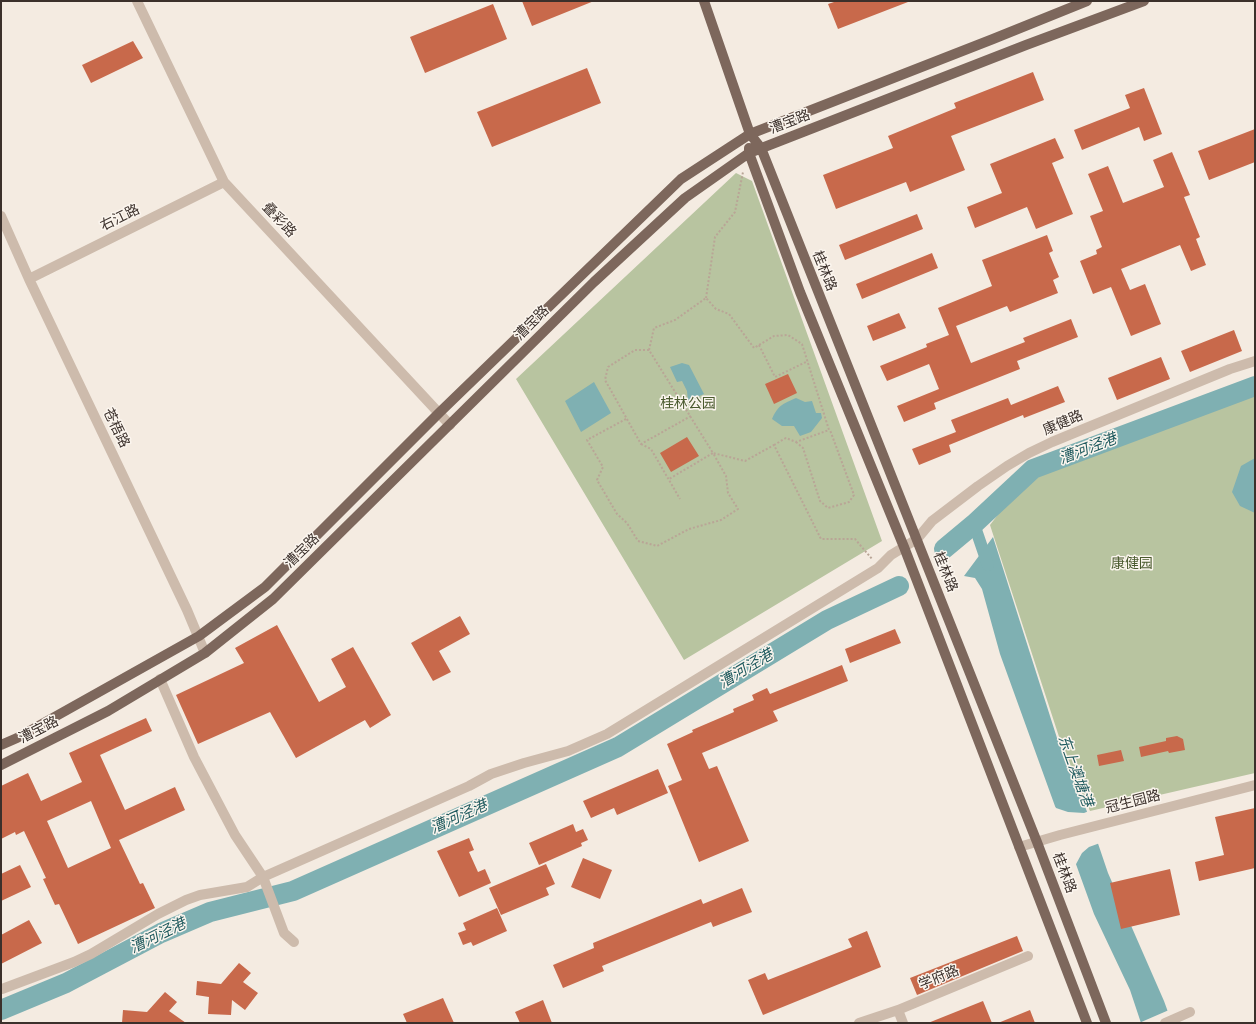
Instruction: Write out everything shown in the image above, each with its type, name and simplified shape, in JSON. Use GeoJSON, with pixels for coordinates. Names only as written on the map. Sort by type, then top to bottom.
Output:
{"type":"FeatureCollection","features":[{"type":"Feature","properties":{"kind":"main road","name":"桂林路"},"geometry":{"type":"LineString","coordinates":[[704,1],[750,134],[760,148],[917,539],[1037,842],[1106,1023]]}},
{"type":"Feature","properties":{"kind":"main road","name":"漕宝路"},"geometry":{"type":"LineString","coordinates":[[1,745],[17,738],[199,636],[265,588],[440,412],[681,179],[750,134],[1087,1]]}},
{"type":"Feature","properties":{"kind":"main road","name":"漕宝路"},"geometry":{"type":"LineString","coordinates":[[1,765],[108,711],[205,653],[273,599],[594,282],[685,198],[748,153],[1144,1]]}},
{"type":"Feature","properties":{"kind":"main road","name":"桂林路"},"geometry":{"type":"LineString","coordinates":[[750,134],[748,153],[800,292],[904,547],[1087,1023]]}},
{"type":"Feature","properties":{"kind":"street","name":"叠彩路"},"geometry":{"type":"LineString","coordinates":[[137,1],[224,182],[450,424]]}},
{"type":"Feature","properties":{"kind":"street","name":"右江路"},"geometry":{"type":"LineString","coordinates":[[29,279],[224,182]]}},
{"type":"Feature","properties":{"kind":"street","name":"苍梧路"},"geometry":{"type":"LineString","coordinates":[[1,216],[29,279],[199,636],[205,653]]}},
{"type":"Feature","properties":{"kind":"street","name":"康健路"},"geometry":{"type":"LineString","coordinates":[[2,989],[74,962],[91,954],[158,914],[186,900],[200,895],[247,887],[263,878],[469,786],[491,774],[568,751],[607,734],[878,568],[891,555],[917,539],[932,521],[978,486],[1029,453],[1052,442],[1230,369],[1255,361]]}},
{"type":"Feature","properties":{"kind":"street"},"geometry":{"type":"LineString","coordinates":[[160,679],[194,757],[235,835],[263,878],[284,933],[294,942]]}},
{"type":"Feature","properties":{"kind":"street","name":"冠生园路"},"geometry":{"type":"LineString","coordinates":[[1019,847],[1060,834],[1255,785]]}},
{"type":"Feature","properties":{"kind":"street","name":"学府路"},"geometry":{"type":"LineString","coordinates":[[859,1023],[898,1010],[1028,956]]}},
{"type":"Feature","properties":{"kind":"street"},"geometry":{"type":"LineString","coordinates":[[898,1010],[903,1023]]}},
{"type":"Feature","properties":{"kind":"street"},"geometry":{"type":"LineString","coordinates":[[1165,1023],[1190,1012]]}},
{"type":"Feature","properties":{"kind":"path"},"geometry":{"type":"LineString","coordinates":[[626,418],[587,440],[604,467],[597,480],[617,514],[627,523],[638,541],[657,546],[689,529],[721,520],[738,509],[728,492],[726,476],[691,416],[649,350],[654,328],[675,320],[706,298],[715,237],[735,212],[743,172]]}},
{"type":"Feature","properties":{"kind":"path"},"geometry":{"type":"LineString","coordinates":[[669,479],[713,453],[745,461],[786,438],[796,442],[803,448],[820,501],[828,508],[849,502],[854,495],[830,430],[802,344],[788,335],[774,336],[754,348],[729,314],[716,309],[706,298]]}},
{"type":"Feature","properties":{"kind":"path"},"geometry":{"type":"LineString","coordinates":[[759,345],[775,377],[808,361]]}},
{"type":"Feature","properties":{"kind":"path"},"geometry":{"type":"LineString","coordinates":[[649,350],[635,350],[608,367],[605,380],[641,444],[651,449],[680,499]]}},
{"type":"Feature","properties":{"kind":"path"},"geometry":{"type":"LineString","coordinates":[[641,444],[691,416]]}},
{"type":"Feature","properties":{"kind":"path"},"geometry":{"type":"LineString","coordinates":[[796,442],[830,430]]}},
{"type":"Feature","properties":{"kind":"path"},"geometry":{"type":"LineString","coordinates":[[774,445],[821,539],[855,538],[878,568]]}},
{"type":"Feature","properties":{"kind":"green space","name":"桂林公园"},"geometry":{"type":"Polygon","coordinates":[[[736,173],[752,181],[882,541],[684,660],[516,379],[736,173]]]}},
{"type":"Feature","properties":{"kind":"green space","name":"康健园"},"geometry":{"type":"Polygon","coordinates":[[[1255,386],[1255,773],[1090,811],[1063,749],[990,525],[1033,469],[1255,386]]]}},
{"type":"Feature","properties":{"kind":"water"},"geometry":{"type":"Polygon","coordinates":[[[682,363],[689,365],[704,394],[688,401],[687,391],[682,381],[677,382],[670,367],[682,363]]]}},
{"type":"Feature","properties":{"kind":"water"},"geometry":{"type":"Polygon","coordinates":[[[594,382],[611,413],[581,432],[565,401],[594,382]]]}},
{"type":"Feature","properties":{"kind":"water"},"geometry":{"type":"Polygon","coordinates":[[[796,398],[805,402],[812,401],[816,413],[821,413],[822,418],[811,432],[800,436],[794,426],[782,426],[772,419],[776,411],[781,406],[796,398]]]}},
{"type":"Feature","properties":{"kind":"water"},"geometry":{"type":"Polygon","coordinates":[[[1255,458],[1255,513],[1240,506],[1232,492],[1241,466],[1255,458]]]}},
{"type":"Feature","properties":{"kind":"water"},"geometry":{"type":"Polygon","coordinates":[[[993,537],[1057,738],[1088,814],[1108,873],[1164,1001],[1172,1023],[1141,1023],[1130,990],[1094,914],[1000,654],[982,589],[975,578],[964,576],[993,537]]]}},
{"type":"Feature","properties":{"kind":"pier"},"geometry":{"type":"Polygon","coordinates":[[[1052,804],[1056,808],[1068,812],[1084,813],[1089,811],[1090,813],[1100,843],[1089,847],[1082,853],[1075,866],[1052,804]]]}},
{"type":"Feature","properties":{"kind":"pier"},"geometry":{"type":"Polygon","coordinates":[[[1169,1010],[1174,1023],[1139,1023],[1169,1010]]]}},
{"type":"Feature","properties":{"kind":"building"},"geometry":{"type":"Polygon","coordinates":[[[522,1],[594,1],[532,26],[522,1]]]}},
{"type":"Feature","properties":{"kind":"building"},"geometry":{"type":"Polygon","coordinates":[[[837,1],[908,2],[838,29],[828,4],[837,1]]]}},
{"type":"Feature","properties":{"kind":"building"},"geometry":{"type":"Polygon","coordinates":[[[493,4],[507,39],[425,73],[410,37],[493,4]]]}},
{"type":"Feature","properties":{"kind":"building"},"geometry":{"type":"Polygon","coordinates":[[[133,41],[143,58],[91,83],[82,65],[133,41]]]}},
{"type":"Feature","properties":{"kind":"building"},"geometry":{"type":"Polygon","coordinates":[[[587,68],[601,103],[492,147],[477,112],[587,68]]]}},
{"type":"Feature","properties":{"kind":"building"},"geometry":{"type":"Polygon","coordinates":[[[1033,72],[1044,100],[951,136],[965,170],[910,192],[906,182],[836,209],[823,175],[893,148],[888,136],[956,108],[954,103],[1033,72]]]}},
{"type":"Feature","properties":{"kind":"building"},"geometry":{"type":"Polygon","coordinates":[[[1144,88],[1162,134],[1144,141],[1139,127],[1082,150],[1074,130],[1130,108],[1125,95],[1144,88]]]}},
{"type":"Feature","properties":{"kind":"building"},"geometry":{"type":"Polygon","coordinates":[[[1255,129],[1255,162],[1209,180],[1198,151],[1255,129]]]}},
{"type":"Feature","properties":{"kind":"building"},"geometry":{"type":"Polygon","coordinates":[[[1055,138],[1064,158],[1052,163],[1073,214],[1036,229],[1027,207],[975,228],[967,207],[1002,193],[990,164],[1055,138]]]}},
{"type":"Feature","properties":{"kind":"building"},"geometry":{"type":"Polygon","coordinates":[[[1172,152],[1190,195],[1184,197],[1200,237],[1196,239],[1206,265],[1191,271],[1180,245],[1121,269],[1130,290],[1145,284],[1161,324],[1131,336],[1111,287],[1093,294],[1080,261],[1097,254],[1096,250],[1102,247],[1090,216],[1103,211],[1088,174],[1108,166],[1123,203],[1164,187],[1153,160],[1172,152]]]}},
{"type":"Feature","properties":{"kind":"building"},"geometry":{"type":"Polygon","coordinates":[[[917,214],[923,229],[845,260],[839,245],[917,214]]]}},
{"type":"Feature","properties":{"kind":"building"},"geometry":{"type":"Polygon","coordinates":[[[1047,235],[1053,251],[1049,253],[1059,277],[1053,280],[1058,293],[1010,312],[1007,306],[956,326],[971,363],[1025,342],[1023,338],[1071,319],[1078,337],[1017,361],[1020,369],[934,403],[936,409],[904,422],[897,406],[939,389],[929,364],[887,381],[880,366],[927,347],[926,344],[949,335],[938,308],[992,286],[982,260],[1047,235]]]}},
{"type":"Feature","properties":{"kind":"building"},"geometry":{"type":"Polygon","coordinates":[[[932,253],[938,268],[862,299],[856,284],[932,253]]]}},
{"type":"Feature","properties":{"kind":"building"},"geometry":{"type":"Polygon","coordinates":[[[899,313],[906,328],[873,341],[867,326],[899,313]]]}},
{"type":"Feature","properties":{"kind":"building"},"geometry":{"type":"Polygon","coordinates":[[[1234,330],[1242,351],[1190,372],[1181,351],[1234,330]]]}},
{"type":"Feature","properties":{"kind":"building"},"geometry":{"type":"Polygon","coordinates":[[[1161,357],[1170,379],[1117,400],[1108,378],[1161,357]]]}},
{"type":"Feature","properties":{"kind":"building"},"geometry":{"type":"Polygon","coordinates":[[[788,374],[797,393],[774,404],[765,384],[788,374]]]}},
{"type":"Feature","properties":{"kind":"building"},"geometry":{"type":"Polygon","coordinates":[[[1058,386],[1065,402],[1024,418],[1023,415],[949,445],[951,452],[919,465],[912,449],[956,432],[951,420],[1008,398],[1011,405],[1058,386]]]}},
{"type":"Feature","properties":{"kind":"building"},"geometry":{"type":"Polygon","coordinates":[[[687,437],[699,456],[671,472],[660,453],[687,437]]]}},
{"type":"Feature","properties":{"kind":"building"},"geometry":{"type":"Polygon","coordinates":[[[460,616],[470,634],[439,651],[451,672],[433,681],[411,643],[460,616]]]}},
{"type":"Feature","properties":{"kind":"building"},"geometry":{"type":"Polygon","coordinates":[[[277,625],[319,702],[346,687],[331,659],[353,647],[391,715],[370,728],[365,720],[296,758],[270,712],[198,744],[176,695],[244,663],[235,648],[277,625]]]}},
{"type":"Feature","properties":{"kind":"building"},"geometry":{"type":"Polygon","coordinates":[[[895,629],[901,643],[850,663],[845,649],[895,629]]]}},
{"type":"Feature","properties":{"kind":"building"},"geometry":{"type":"Polygon","coordinates":[[[842,665],[848,681],[773,711],[778,721],[702,753],[709,769],[717,766],[749,841],[699,862],[668,786],[682,780],[667,744],[693,732],[692,730],[734,712],[733,709],[754,700],[752,695],[767,688],[770,694],[842,665]]]}},
{"type":"Feature","properties":{"kind":"building"},"geometry":{"type":"Polygon","coordinates":[[[146,718],[152,731],[100,755],[125,810],[175,787],[185,810],[119,840],[140,884],[143,883],[155,908],[78,944],[59,904],[55,905],[43,879],[46,878],[24,831],[16,835],[15,832],[1,839],[1,786],[28,773],[41,801],[82,782],[69,753],[146,718]],[[91,801],[47,821],[68,868],[111,848],[91,801]]]}},
{"type":"Feature","properties":{"kind":"building"},"geometry":{"type":"Polygon","coordinates":[[[1177,736],[1183,739],[1185,750],[1169,753],[1168,751],[1141,757],[1139,747],[1166,741],[1166,738],[1177,736]]]}},
{"type":"Feature","properties":{"kind":"building"},"geometry":{"type":"Polygon","coordinates":[[[1121,750],[1124,761],[1099,766],[1097,755],[1121,750]]]}},
{"type":"Feature","properties":{"kind":"building"},"geometry":{"type":"Polygon","coordinates":[[[658,769],[668,793],[617,815],[614,808],[591,818],[583,801],[658,769]]]}},
{"type":"Feature","properties":{"kind":"building"},"geometry":{"type":"Polygon","coordinates":[[[1255,808],[1255,868],[1199,881],[1195,862],[1224,855],[1215,817],[1255,808]]]}},
{"type":"Feature","properties":{"kind":"building"},"geometry":{"type":"Polygon","coordinates":[[[573,824],[576,832],[583,829],[588,840],[581,843],[582,846],[539,865],[529,843],[573,824]]]}},
{"type":"Feature","properties":{"kind":"building"},"geometry":{"type":"Polygon","coordinates":[[[469,838],[474,850],[469,852],[478,872],[485,869],[491,883],[459,897],[437,851],[469,838]]]}},
{"type":"Feature","properties":{"kind":"building"},"geometry":{"type":"Polygon","coordinates":[[[583,858],[612,870],[600,899],[571,887],[583,858]]]}},
{"type":"Feature","properties":{"kind":"building"},"geometry":{"type":"Polygon","coordinates":[[[546,864],[555,884],[546,888],[549,895],[501,915],[489,888],[546,864]]]}},
{"type":"Feature","properties":{"kind":"building"},"geometry":{"type":"Polygon","coordinates":[[[20,865],[31,887],[1,901],[1,874],[20,865]]]}},
{"type":"Feature","properties":{"kind":"building"},"geometry":{"type":"Polygon","coordinates":[[[1170,869],[1180,915],[1121,929],[1110,883],[1170,869]]]}},
{"type":"Feature","properties":{"kind":"building"},"geometry":{"type":"Polygon","coordinates":[[[742,888],[752,912],[713,927],[711,922],[602,966],[604,971],[563,988],[553,965],[594,948],[593,943],[701,899],[703,904],[742,888]]]}},
{"type":"Feature","properties":{"kind":"building"},"geometry":{"type":"Polygon","coordinates":[[[497,908],[507,931],[473,946],[471,942],[463,945],[458,933],[466,930],[463,923],[497,908]]]}},
{"type":"Feature","properties":{"kind":"building"},"geometry":{"type":"Polygon","coordinates":[[[29,920],[42,943],[1,964],[1,935],[29,920]]]}},
{"type":"Feature","properties":{"kind":"building"},"geometry":{"type":"Polygon","coordinates":[[[867,931],[881,967],[763,1015],[748,980],[765,973],[768,980],[852,947],[848,939],[867,931]]]}},
{"type":"Feature","properties":{"kind":"building"},"geometry":{"type":"Polygon","coordinates":[[[1017,936],[1023,951],[917,995],[910,978],[1017,936]]]}},
{"type":"Feature","properties":{"kind":"building"},"geometry":{"type":"Polygon","coordinates":[[[239,963],[251,973],[243,982],[258,993],[245,1010],[232,1000],[231,1015],[208,1014],[209,997],[196,995],[197,981],[221,984],[239,963]]]}},
{"type":"Feature","properties":{"kind":"building"},"geometry":{"type":"Polygon","coordinates":[[[165,992],[177,1002],[169,1011],[186,1023],[122,1023],[123,1010],[147,1012],[165,992]]]}},
{"type":"Feature","properties":{"kind":"building"},"geometry":{"type":"Polygon","coordinates":[[[443,998],[454,1023],[407,1023],[403,1014],[443,998]]]}},
{"type":"Feature","properties":{"kind":"building"},"geometry":{"type":"Polygon","coordinates":[[[543,1000],[552,1023],[520,1023],[515,1012],[543,1000]]]}},
{"type":"Feature","properties":{"kind":"building"},"geometry":{"type":"Polygon","coordinates":[[[983,1001],[992,1023],[928,1023],[983,1001]]]}},
{"type":"Feature","properties":{"kind":"building"},"geometry":{"type":"Polygon","coordinates":[[[1030,1010],[1035,1023],[998,1023],[1030,1010]]]}},
{"type":"Feature","properties":{"kind":"waterway","name":"漕河泾港"},"geometry":{"type":"LineString","coordinates":[[944,549],[974,524],[1033,469],[1255,386]]}},
{"type":"Feature","properties":{"kind":"waterway","name":"东上澳塘港"},"geometry":{"type":"LineString","coordinates":[[974,524],[988,565]]}},
{"type":"Feature","properties":{"kind":"waterway","name":"漕河泾港"},"geometry":{"type":"LineString","coordinates":[[1,1010],[66,983],[161,933],[210,912],[293,891],[618,747],[827,620],[899,586]]}}]}
